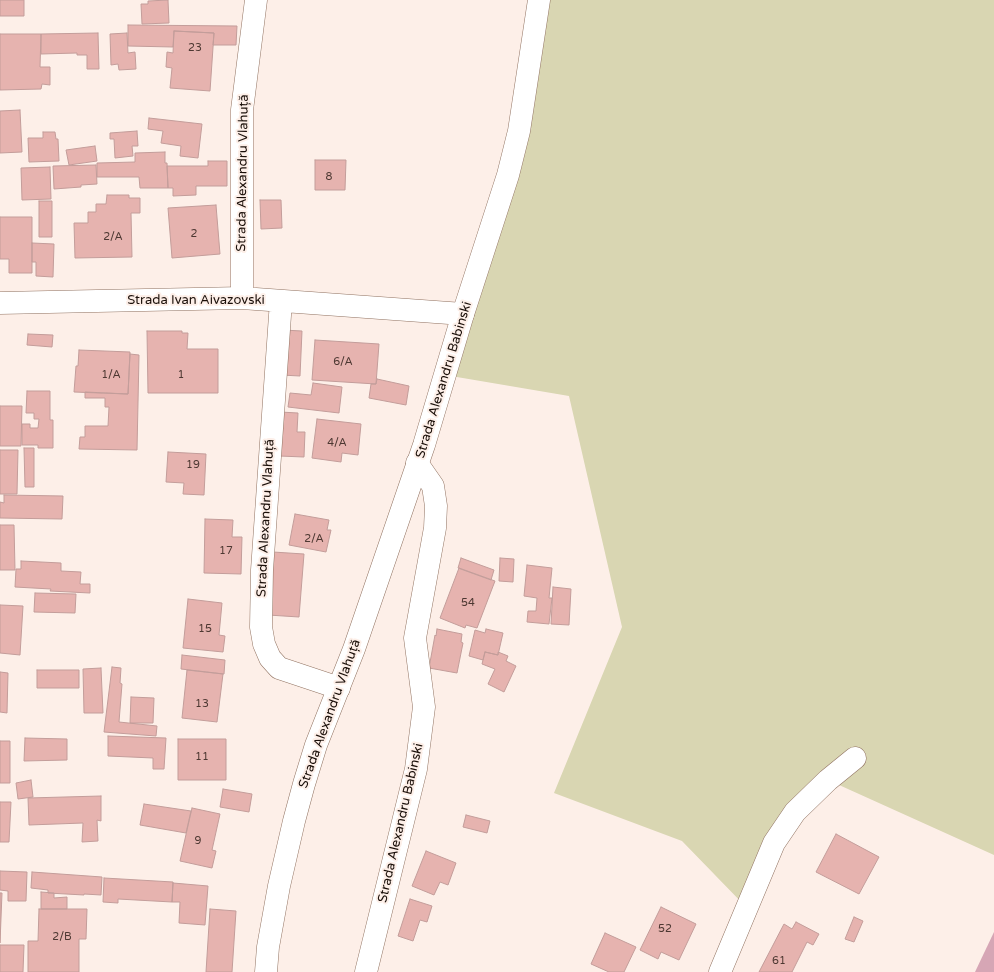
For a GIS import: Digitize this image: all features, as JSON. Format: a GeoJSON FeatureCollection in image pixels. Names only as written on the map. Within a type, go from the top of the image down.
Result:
{"type":"FeatureCollection","features":[{"type":"Feature","properties":{"kind":"street","name":"Strada Аlexandru Vlahuță"},"geometry":{"type":"LineString","coordinates":[[242,298],[242,110],[256,0]]}},
{"type":"Feature","properties":{"kind":"street","name":"Strada Alexandru Babinski"},"geometry":{"type":"LineString","coordinates":[[366,972],[416,769],[424,707],[415,638],[435,528],[436,506],[433,486],[417,463],[508,175],[518,131],[539,0]]}},
{"type":"Feature","properties":{"kind":"street","name":"Strada Ivan Aivazovski"},"geometry":{"type":"LineString","coordinates":[[0,303],[242,298],[463,314]]}},
{"type":"Feature","properties":{"kind":"street","name":"Strada Alexandru Vlahuță"},"geometry":{"type":"LineString","coordinates":[[281,301],[262,570],[261,627],[264,644],[270,658],[280,668],[339,688]]}},
{"type":"Feature","properties":{"kind":"street","name":"Strada Аlexandru Vlahuță"},"geometry":{"type":"LineString","coordinates":[[266,972],[268,947],[279,886],[294,821],[316,745],[354,649],[417,463]]}},
{"type":"Feature","properties":{"kind":"street"},"geometry":{"type":"LineString","coordinates":[[720,972],[774,843],[795,812],[828,780],[854,758]]}},
{"type":"Feature","properties":{"kind":"shaded area"},"geometry":{"type":"Polygon","coordinates":[[[532,0],[994,0],[994,855],[828,780],[774,843],[747,908],[682,841],[554,793],[622,627],[569,396],[445,375],[508,175],[532,0]]]}},
{"type":"Feature","properties":{"kind":"shaded area"},"geometry":{"type":"Polygon","coordinates":[[[994,932],[994,972],[975,972],[994,932]]]}},
{"type":"Feature","properties":{"kind":"building"},"geometry":{"type":"Polygon","coordinates":[[[0,0],[24,0],[24,16],[0,16],[0,0]]]}},
{"type":"Feature","properties":{"kind":"building"},"geometry":{"type":"Polygon","coordinates":[[[168,0],[169,23],[142,24],[141,4],[148,4],[148,1],[168,0]]]}},
{"type":"Feature","properties":{"kind":"building"},"geometry":{"type":"Polygon","coordinates":[[[128,25],[237,26],[236,45],[213,45],[214,33],[174,31],[173,47],[128,46],[128,25]]]}},
{"type":"Feature","properties":{"kind":"building"},"geometry":{"type":"Polygon","coordinates":[[[174,31],[214,33],[210,91],[170,88],[172,68],[166,67],[167,52],[173,53],[174,31]]]}},
{"type":"Feature","properties":{"kind":"building"},"geometry":{"type":"Polygon","coordinates":[[[98,33],[99,69],[87,69],[87,55],[77,55],[77,53],[41,54],[41,34],[98,33]]]}},
{"type":"Feature","properties":{"kind":"building"},"geometry":{"type":"Polygon","coordinates":[[[127,33],[128,53],[135,52],[136,69],[119,70],[118,64],[111,65],[110,34],[127,33]]]}},
{"type":"Feature","properties":{"kind":"building"},"geometry":{"type":"Polygon","coordinates":[[[0,34],[41,34],[40,67],[50,67],[50,85],[42,84],[41,89],[0,90],[0,34]]]}},
{"type":"Feature","properties":{"kind":"building"},"geometry":{"type":"Polygon","coordinates":[[[20,110],[22,152],[0,153],[0,111],[20,110]]]}},
{"type":"Feature","properties":{"kind":"building"},"geometry":{"type":"Polygon","coordinates":[[[149,118],[202,124],[198,158],[180,156],[181,146],[161,143],[163,131],[148,129],[149,118]]]}},
{"type":"Feature","properties":{"kind":"building"},"geometry":{"type":"Polygon","coordinates":[[[137,131],[138,146],[132,146],[133,156],[115,158],[114,139],[110,139],[110,133],[137,131]]]}},
{"type":"Feature","properties":{"kind":"building"},"geometry":{"type":"Polygon","coordinates":[[[43,132],[55,132],[56,139],[58,139],[59,161],[29,162],[28,138],[43,138],[43,132]]]}},
{"type":"Feature","properties":{"kind":"building"},"geometry":{"type":"Polygon","coordinates":[[[95,146],[97,161],[69,165],[66,150],[95,146]]]}},
{"type":"Feature","properties":{"kind":"building"},"geometry":{"type":"Polygon","coordinates":[[[165,152],[168,188],[140,188],[139,177],[97,177],[97,163],[135,162],[135,153],[165,152]]]}},
{"type":"Feature","properties":{"kind":"building"},"geometry":{"type":"Polygon","coordinates":[[[315,160],[346,160],[345,190],[315,190],[315,160]]]}},
{"type":"Feature","properties":{"kind":"building"},"geometry":{"type":"Polygon","coordinates":[[[208,161],[227,161],[227,186],[196,186],[196,195],[173,196],[173,188],[168,188],[167,166],[208,166],[208,161]]]}},
{"type":"Feature","properties":{"kind":"building"},"geometry":{"type":"Polygon","coordinates":[[[96,165],[97,184],[54,189],[53,166],[96,165]]]}},
{"type":"Feature","properties":{"kind":"building"},"geometry":{"type":"Polygon","coordinates":[[[50,167],[51,199],[22,200],[21,168],[50,167]]]}},
{"type":"Feature","properties":{"kind":"building"},"geometry":{"type":"Polygon","coordinates":[[[107,195],[129,195],[129,198],[140,198],[140,213],[131,213],[132,257],[75,258],[74,223],[88,223],[88,212],[96,212],[96,204],[106,204],[107,195]]]}},
{"type":"Feature","properties":{"kind":"building"},"geometry":{"type":"Polygon","coordinates":[[[260,200],[281,200],[282,228],[261,229],[260,200]]]}},
{"type":"Feature","properties":{"kind":"building"},"geometry":{"type":"Polygon","coordinates":[[[39,201],[52,201],[52,237],[39,237],[39,201]]]}},
{"type":"Feature","properties":{"kind":"building"},"geometry":{"type":"Polygon","coordinates":[[[216,205],[220,254],[172,258],[168,208],[216,205]]]}},
{"type":"Feature","properties":{"kind":"building"},"geometry":{"type":"Polygon","coordinates":[[[0,217],[32,217],[32,273],[9,273],[9,259],[0,259],[0,217]]]}},
{"type":"Feature","properties":{"kind":"building"},"geometry":{"type":"Polygon","coordinates":[[[32,243],[54,244],[53,277],[36,276],[36,262],[32,262],[32,243]]]}},
{"type":"Feature","properties":{"kind":"building"},"geometry":{"type":"Polygon","coordinates":[[[283,330],[302,331],[300,376],[281,375],[283,330]]]}},
{"type":"Feature","properties":{"kind":"building"},"geometry":{"type":"Polygon","coordinates":[[[147,331],[182,331],[182,333],[188,333],[187,349],[218,349],[218,393],[148,393],[147,331]]]}},
{"type":"Feature","properties":{"kind":"building"},"geometry":{"type":"Polygon","coordinates":[[[28,334],[53,335],[52,347],[27,345],[28,334]]]}},
{"type":"Feature","properties":{"kind":"building"},"geometry":{"type":"Polygon","coordinates":[[[315,340],[379,344],[376,384],[312,380],[315,340]]]}},
{"type":"Feature","properties":{"kind":"building"},"geometry":{"type":"Polygon","coordinates":[[[79,350],[130,352],[128,394],[74,392],[79,350]]]}},
{"type":"Feature","properties":{"kind":"building"},"geometry":{"type":"Polygon","coordinates":[[[130,354],[139,355],[137,450],[79,449],[80,437],[85,437],[85,426],[108,426],[109,407],[105,407],[105,398],[85,398],[85,392],[128,394],[130,354]]]}},
{"type":"Feature","properties":{"kind":"building"},"geometry":{"type":"Polygon","coordinates":[[[377,379],[409,386],[406,405],[369,398],[371,384],[376,384],[377,379]]]}},
{"type":"Feature","properties":{"kind":"building"},"geometry":{"type":"Polygon","coordinates":[[[313,383],[342,387],[339,413],[288,407],[290,393],[311,395],[313,383]]]}},
{"type":"Feature","properties":{"kind":"building"},"geometry":{"type":"Polygon","coordinates":[[[27,391],[50,391],[50,420],[53,420],[53,448],[38,448],[38,445],[22,445],[22,424],[30,424],[30,428],[38,428],[39,419],[34,419],[34,413],[26,413],[27,391]]]}},
{"type":"Feature","properties":{"kind":"building"},"geometry":{"type":"Polygon","coordinates":[[[0,406],[22,406],[21,446],[0,446],[0,406]]]}},
{"type":"Feature","properties":{"kind":"building"},"geometry":{"type":"Polygon","coordinates":[[[280,412],[298,413],[297,432],[305,432],[304,457],[279,456],[280,412]]]}},
{"type":"Feature","properties":{"kind":"building"},"geometry":{"type":"Polygon","coordinates":[[[317,419],[361,424],[358,455],[342,453],[341,462],[312,458],[317,419]]]}},
{"type":"Feature","properties":{"kind":"building"},"geometry":{"type":"Polygon","coordinates":[[[24,448],[34,448],[34,487],[25,487],[24,448]]]}},
{"type":"Feature","properties":{"kind":"building"},"geometry":{"type":"Polygon","coordinates":[[[0,450],[18,450],[17,494],[0,494],[0,450]]]}},
{"type":"Feature","properties":{"kind":"building"},"geometry":{"type":"Polygon","coordinates":[[[168,452],[206,454],[204,495],[183,494],[184,483],[166,482],[168,452]]]}},
{"type":"Feature","properties":{"kind":"building"},"geometry":{"type":"Polygon","coordinates":[[[4,495],[63,496],[62,519],[0,518],[0,502],[4,503],[4,495]]]}},
{"type":"Feature","properties":{"kind":"building"},"geometry":{"type":"Polygon","coordinates":[[[295,514],[329,520],[327,530],[331,530],[326,552],[289,545],[295,514]]]}},
{"type":"Feature","properties":{"kind":"building"},"geometry":{"type":"Polygon","coordinates":[[[205,519],[233,520],[232,537],[242,537],[241,574],[204,573],[205,519]]]}},
{"type":"Feature","properties":{"kind":"building"},"geometry":{"type":"Polygon","coordinates":[[[0,525],[14,525],[15,570],[0,570],[0,525]]]}},
{"type":"Feature","properties":{"kind":"building"},"geometry":{"type":"Polygon","coordinates":[[[273,552],[304,554],[299,617],[268,615],[273,552]]]}},
{"type":"Feature","properties":{"kind":"building"},"geometry":{"type":"Polygon","coordinates":[[[461,558],[494,570],[491,580],[458,568],[461,558]]]}},
{"type":"Feature","properties":{"kind":"building"},"geometry":{"type":"Polygon","coordinates":[[[500,558],[514,559],[513,582],[499,581],[500,558]]]}},
{"type":"Feature","properties":{"kind":"building"},"geometry":{"type":"Polygon","coordinates":[[[21,561],[61,563],[61,571],[81,572],[80,584],[90,584],[90,593],[15,587],[16,569],[21,569],[21,561]]]}},
{"type":"Feature","properties":{"kind":"building"},"geometry":{"type":"Polygon","coordinates":[[[527,565],[552,568],[549,598],[552,598],[549,624],[527,622],[528,611],[536,611],[537,598],[524,596],[527,565]]]}},
{"type":"Feature","properties":{"kind":"building"},"geometry":{"type":"Polygon","coordinates":[[[459,568],[495,581],[477,628],[466,625],[465,628],[440,618],[459,568]]]}},
{"type":"Feature","properties":{"kind":"building"},"geometry":{"type":"Polygon","coordinates":[[[553,587],[571,589],[569,625],[551,624],[553,587]]]}},
{"type":"Feature","properties":{"kind":"building"},"geometry":{"type":"Polygon","coordinates":[[[35,593],[76,594],[75,613],[34,612],[35,593]]]}},
{"type":"Feature","properties":{"kind":"building"},"geometry":{"type":"Polygon","coordinates":[[[188,599],[222,603],[219,635],[225,636],[223,652],[183,648],[188,599]]]}},
{"type":"Feature","properties":{"kind":"building"},"geometry":{"type":"Polygon","coordinates":[[[0,605],[23,606],[20,655],[0,653],[0,605]]]}},
{"type":"Feature","properties":{"kind":"building"},"geometry":{"type":"Polygon","coordinates":[[[437,629],[462,634],[461,642],[463,643],[457,673],[429,668],[437,629]]]}},
{"type":"Feature","properties":{"kind":"building"},"geometry":{"type":"Polygon","coordinates":[[[486,629],[503,633],[498,655],[485,652],[483,660],[469,656],[475,630],[485,633],[486,629]]]}},
{"type":"Feature","properties":{"kind":"building"},"geometry":{"type":"Polygon","coordinates":[[[485,652],[498,655],[498,652],[508,656],[506,661],[516,666],[504,692],[488,684],[495,669],[482,664],[485,652]]]}},
{"type":"Feature","properties":{"kind":"building"},"geometry":{"type":"Polygon","coordinates":[[[182,655],[225,660],[224,674],[181,669],[182,655]]]}},
{"type":"Feature","properties":{"kind":"building"},"geometry":{"type":"Polygon","coordinates":[[[112,667],[121,668],[120,683],[122,684],[119,722],[157,726],[156,736],[104,732],[112,667]]]}},
{"type":"Feature","properties":{"kind":"building"},"geometry":{"type":"Polygon","coordinates":[[[101,668],[103,713],[84,713],[83,669],[101,668]]]}},
{"type":"Feature","properties":{"kind":"building"},"geometry":{"type":"Polygon","coordinates":[[[37,670],[79,670],[79,688],[37,688],[37,670]]]}},
{"type":"Feature","properties":{"kind":"building"},"geometry":{"type":"Polygon","coordinates":[[[187,670],[223,674],[217,722],[182,718],[187,670]]]}},
{"type":"Feature","properties":{"kind":"building"},"geometry":{"type":"Polygon","coordinates":[[[0,672],[8,673],[7,713],[0,712],[0,672]]]}},
{"type":"Feature","properties":{"kind":"building"},"geometry":{"type":"Polygon","coordinates":[[[131,697],[154,698],[153,723],[130,723],[131,697]]]}},
{"type":"Feature","properties":{"kind":"building"},"geometry":{"type":"Polygon","coordinates":[[[108,736],[166,738],[164,769],[153,769],[153,758],[108,756],[108,736]]]}},
{"type":"Feature","properties":{"kind":"building"},"geometry":{"type":"Polygon","coordinates":[[[25,738],[67,739],[67,760],[24,761],[25,738]]]}},
{"type":"Feature","properties":{"kind":"building"},"geometry":{"type":"Polygon","coordinates":[[[178,739],[226,739],[226,780],[178,780],[178,739]]]}},
{"type":"Feature","properties":{"kind":"building"},"geometry":{"type":"Polygon","coordinates":[[[0,741],[10,741],[10,783],[0,783],[0,741]]]}},
{"type":"Feature","properties":{"kind":"building"},"geometry":{"type":"Polygon","coordinates":[[[31,780],[33,797],[18,799],[16,783],[31,780]]]}},
{"type":"Feature","properties":{"kind":"building"},"geometry":{"type":"Polygon","coordinates":[[[223,789],[252,794],[249,812],[220,807],[223,789]]]}},
{"type":"Feature","properties":{"kind":"building"},"geometry":{"type":"Polygon","coordinates":[[[101,796],[101,821],[97,820],[98,841],[82,842],[83,823],[29,825],[28,798],[101,796]]]}},
{"type":"Feature","properties":{"kind":"building"},"geometry":{"type":"Polygon","coordinates":[[[0,802],[11,802],[9,842],[0,842],[0,802]]]}},
{"type":"Feature","properties":{"kind":"building"},"geometry":{"type":"Polygon","coordinates":[[[144,804],[191,811],[186,833],[140,825],[144,804]]]}},
{"type":"Feature","properties":{"kind":"building"},"geometry":{"type":"Polygon","coordinates":[[[192,808],[220,814],[212,850],[216,851],[212,868],[180,861],[192,808]]]}},
{"type":"Feature","properties":{"kind":"building"},"geometry":{"type":"Polygon","coordinates":[[[466,815],[490,821],[487,833],[463,827],[466,815]]]}},
{"type":"Feature","properties":{"kind":"building"},"geometry":{"type":"Polygon","coordinates":[[[836,834],[879,857],[859,894],[816,872],[836,834]]]}},
{"type":"Feature","properties":{"kind":"building"},"geometry":{"type":"Polygon","coordinates":[[[426,851],[456,863],[448,885],[440,882],[434,895],[412,886],[426,851]]]}},
{"type":"Feature","properties":{"kind":"building"},"geometry":{"type":"Polygon","coordinates":[[[0,871],[27,872],[26,901],[8,901],[8,891],[0,890],[0,871]]]}},
{"type":"Feature","properties":{"kind":"building"},"geometry":{"type":"Polygon","coordinates":[[[32,872],[102,877],[101,895],[48,893],[48,890],[31,888],[32,872]]]}},
{"type":"Feature","properties":{"kind":"building"},"geometry":{"type":"Polygon","coordinates":[[[104,878],[173,882],[172,902],[118,899],[118,903],[103,902],[104,878]]]}},
{"type":"Feature","properties":{"kind":"building"},"geometry":{"type":"Polygon","coordinates":[[[173,883],[208,886],[205,925],[179,923],[180,902],[172,902],[173,883]]]}},
{"type":"Feature","properties":{"kind":"building"},"geometry":{"type":"Polygon","coordinates":[[[41,892],[54,893],[54,898],[67,897],[67,909],[41,909],[41,892]]]}},
{"type":"Feature","properties":{"kind":"building"},"geometry":{"type":"Polygon","coordinates":[[[0,893],[2,893],[0,943],[0,893]]]}},
{"type":"Feature","properties":{"kind":"building"},"geometry":{"type":"Polygon","coordinates":[[[410,899],[432,906],[427,922],[420,920],[413,941],[398,936],[410,899]]]}},
{"type":"Feature","properties":{"kind":"building"},"geometry":{"type":"Polygon","coordinates":[[[661,907],[696,924],[679,960],[661,952],[658,959],[640,950],[661,907]]]}},
{"type":"Feature","properties":{"kind":"building"},"geometry":{"type":"Polygon","coordinates":[[[39,909],[87,909],[86,939],[79,939],[79,972],[28,972],[28,941],[38,941],[39,909]]]}},
{"type":"Feature","properties":{"kind":"building"},"geometry":{"type":"Polygon","coordinates":[[[210,909],[236,911],[232,972],[206,972],[210,909]]]}},
{"type":"Feature","properties":{"kind":"building"},"geometry":{"type":"Polygon","coordinates":[[[854,917],[863,921],[854,942],[845,939],[854,917]]]}},
{"type":"Feature","properties":{"kind":"building"},"geometry":{"type":"Polygon","coordinates":[[[796,922],[819,934],[813,945],[807,942],[792,972],[759,972],[784,924],[792,929],[796,922]]]}},
{"type":"Feature","properties":{"kind":"building"},"geometry":{"type":"Polygon","coordinates":[[[605,933],[636,947],[624,972],[609,972],[591,964],[605,933]]]}},
{"type":"Feature","properties":{"kind":"building"},"geometry":{"type":"Polygon","coordinates":[[[0,945],[24,945],[23,972],[0,972],[0,945]]]}}]}
